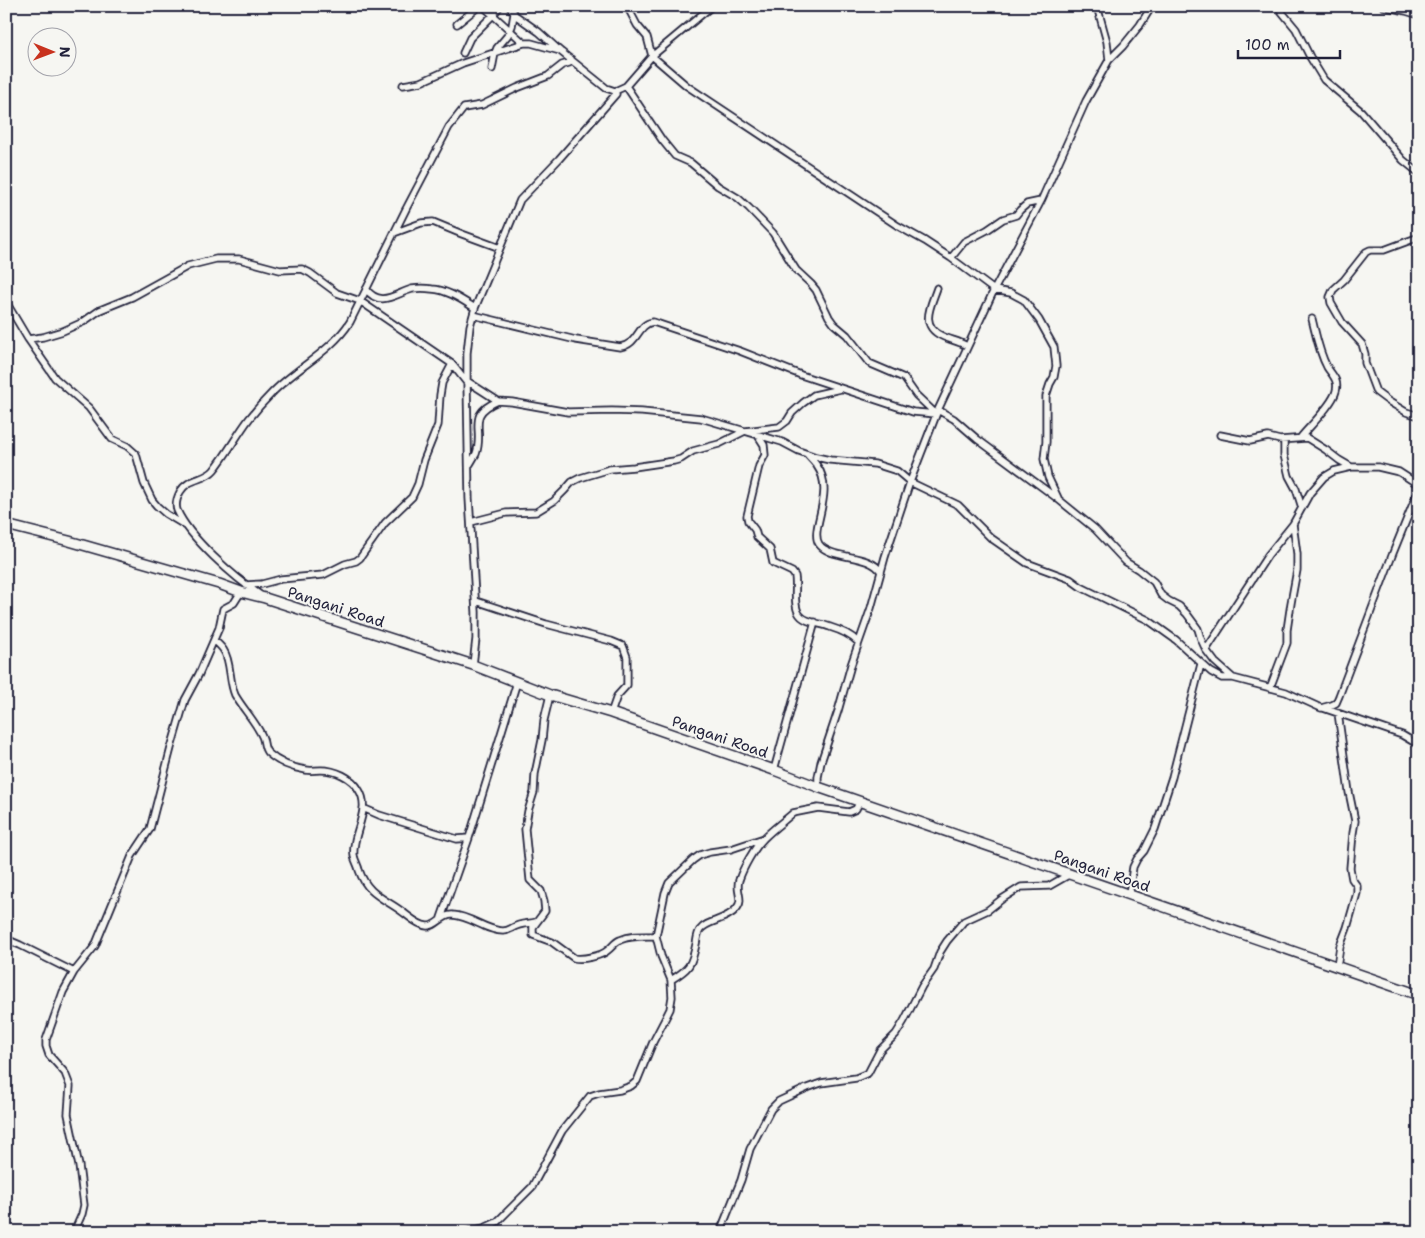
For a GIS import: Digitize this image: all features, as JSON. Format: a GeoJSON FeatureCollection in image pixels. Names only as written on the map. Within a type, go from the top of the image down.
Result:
{"type":"FeatureCollection","features":[{"type":"Feature","properties":{"kind":"main road","name":"Pangani Road"},"geometry":{"type":"LineString","coordinates":[[6,524],[219,584],[243,588],[265,598],[473,666],[550,695],[612,714],[1419,994]]}},
{"type":"Feature","properties":{"kind":"street"},"geometry":{"type":"LineString","coordinates":[[457,24],[479,6]]}},
{"type":"Feature","properties":{"kind":"street"},"geometry":{"type":"LineString","coordinates":[[483,6],[524,43]]}},
{"type":"Feature","properties":{"kind":"street"},"geometry":{"type":"LineString","coordinates":[[462,53],[470,38],[500,6]]}},
{"type":"Feature","properties":{"kind":"street"},"geometry":{"type":"LineString","coordinates":[[510,6],[514,14],[539,32],[606,88],[615,91],[626,86],[652,56],[712,6]]}},
{"type":"Feature","properties":{"kind":"street"},"geometry":{"type":"LineString","coordinates":[[627,6],[637,26],[647,37],[652,56],[688,86],[898,226],[951,258],[994,290],[1011,293],[1024,300],[1039,320],[1054,347],[1056,366],[1054,377],[1046,396],[1044,459],[1048,477],[1058,499]]}},
{"type":"Feature","properties":{"kind":"street"},"geometry":{"type":"LineString","coordinates":[[1097,6],[1107,42],[1109,60]]}},
{"type":"Feature","properties":{"kind":"street"},"geometry":{"type":"LineString","coordinates":[[818,787],[821,762],[881,572],[910,482],[937,413],[994,290],[1041,201],[1086,101],[1109,60],[1140,25],[1152,6]]}},
{"type":"Feature","properties":{"kind":"street"},"geometry":{"type":"LineString","coordinates":[[1277,6],[1296,29],[1324,80],[1361,111],[1402,160],[1419,173]]}},
{"type":"Feature","properties":{"kind":"street"},"geometry":{"type":"LineString","coordinates":[[1383,6],[1419,15]]}},
{"type":"Feature","properties":{"kind":"street"},"geometry":{"type":"LineString","coordinates":[[492,69],[495,53],[508,36],[514,14]]}},
{"type":"Feature","properties":{"kind":"street"},"geometry":{"type":"LineString","coordinates":[[403,85],[421,82],[463,63],[524,43],[531,43],[560,51]]}},
{"type":"Feature","properties":{"kind":"street"},"geometry":{"type":"LineString","coordinates":[[243,588],[205,548],[177,510],[177,500],[184,487],[212,473],[250,418],[272,394],[334,342],[344,331],[450,127],[464,108],[482,105],[548,76],[571,60]]}},
{"type":"Feature","properties":{"kind":"street"},"geometry":{"type":"LineString","coordinates":[[626,86],[662,140],[676,156],[692,163],[718,186],[738,198],[773,233],[796,270],[812,284],[834,324],[847,335],[869,363],[904,378],[916,395],[937,413],[954,420],[1058,499],[1094,529],[1126,562],[1154,582],[1161,595],[1179,606],[1187,614],[1198,629],[1206,650],[1215,662],[1233,678]]}},
{"type":"Feature","properties":{"kind":"street"},"geometry":{"type":"LineString","coordinates":[[473,666],[476,639],[476,601],[469,498],[468,335],[475,308],[520,200],[616,94],[615,91]]}},
{"type":"Feature","properties":{"kind":"street"},"geometry":{"type":"LineString","coordinates":[[951,258],[964,242],[1004,219],[1016,215],[1027,204],[1041,201]]}},
{"type":"Feature","properties":{"kind":"street"},"geometry":{"type":"LineString","coordinates":[[394,233],[421,223],[433,222],[500,248]]}},
{"type":"Feature","properties":{"kind":"street"},"geometry":{"type":"LineString","coordinates":[[1419,237],[1384,250],[1370,250],[1366,252],[1333,290],[1330,297],[1331,303],[1342,322],[1362,344],[1365,363],[1376,392],[1406,412],[1419,416]]}},
{"type":"Feature","properties":{"kind":"street"},"geometry":{"type":"LineString","coordinates":[[28,339],[63,331],[83,322],[100,310],[132,297],[180,270],[197,263],[216,259],[239,259],[280,270],[302,269],[337,293],[354,297],[360,301],[452,364],[467,382],[498,401],[568,412],[635,412],[701,418],[782,442],[807,454],[830,460],[875,464],[897,471],[910,482],[958,505],[991,538],[1027,563],[1070,579],[1081,587],[1148,620],[1176,640],[1211,672],[1222,678],[1233,678],[1286,692],[1321,708],[1402,735],[1419,745]]}},
{"type":"Feature","properties":{"kind":"street"},"geometry":{"type":"LineString","coordinates":[[937,288],[928,320],[930,327],[941,336],[968,346]]}},
{"type":"Feature","properties":{"kind":"street"},"geometry":{"type":"LineString","coordinates":[[366,289],[372,297],[377,298],[396,296],[414,289],[440,290],[475,308]]}},
{"type":"Feature","properties":{"kind":"street"},"geometry":{"type":"LineString","coordinates":[[6,302],[14,318],[56,378],[89,408],[112,439],[127,446],[136,454],[144,483],[152,500],[166,514],[189,528]]}},
{"type":"Feature","properties":{"kind":"street"},"geometry":{"type":"LineString","coordinates":[[473,315],[576,340],[620,347],[631,344],[643,327],[652,322],[740,351],[801,375],[913,412],[937,413]]}},
{"type":"Feature","properties":{"kind":"street"},"geometry":{"type":"LineString","coordinates":[[1301,437],[1325,409],[1336,391],[1337,380],[1328,368],[1319,349],[1312,319]]}},
{"type":"Feature","properties":{"kind":"street"},"geometry":{"type":"LineString","coordinates":[[74,1232],[84,1209],[79,1166],[68,1114],[70,1086],[65,1074],[47,1051],[46,1040],[63,992],[74,972],[95,946],[132,858],[150,829],[185,700],[200,674],[219,628],[223,609],[236,601],[243,588],[281,579],[323,575],[360,558],[386,523],[412,497],[438,425],[442,383],[452,364]]}},
{"type":"Feature","properties":{"kind":"street"},"geometry":{"type":"LineString","coordinates":[[471,522],[506,513],[536,512],[554,501],[572,482],[580,478],[610,469],[674,461],[693,451],[719,444],[745,431],[779,427],[784,425],[803,402],[814,395],[843,389]]}},
{"type":"Feature","properties":{"kind":"street"},"geometry":{"type":"LineString","coordinates":[[469,466],[476,454],[479,416],[484,409],[498,401]]}},
{"type":"Feature","properties":{"kind":"street"},"geometry":{"type":"LineString","coordinates":[[757,434],[764,445],[765,455],[759,466],[748,512],[748,521],[755,530],[757,537],[770,549],[773,563],[792,572],[795,576],[798,612],[804,619],[831,627],[854,638],[858,642],[858,647]]}},
{"type":"Feature","properties":{"kind":"street"},"geometry":{"type":"LineString","coordinates":[[1220,435],[1250,441],[1268,437],[1280,440],[1307,438],[1351,467]]}},
{"type":"Feature","properties":{"kind":"street"},"geometry":{"type":"LineString","coordinates":[[1284,440],[1284,455],[1289,476],[1296,489],[1302,508]]}},
{"type":"Feature","properties":{"kind":"street"},"geometry":{"type":"LineString","coordinates":[[807,454],[818,466],[824,487],[824,501],[816,532],[820,546],[826,550],[859,559],[878,568],[881,572]]}},
{"type":"Feature","properties":{"kind":"street"},"geometry":{"type":"LineString","coordinates":[[1206,650],[1268,555],[1293,524],[1310,493],[1324,477],[1334,471],[1351,467],[1378,467],[1399,472],[1419,487],[1336,703],[1332,706],[1321,708]]}},
{"type":"Feature","properties":{"kind":"street"},"geometry":{"type":"LineString","coordinates":[[1270,688],[1287,643],[1287,630],[1297,570],[1293,524]]}},
{"type":"Feature","properties":{"kind":"street"},"geometry":{"type":"LineString","coordinates":[[476,601],[546,624],[611,641],[623,646],[627,658],[627,684],[617,696],[612,714]]}},
{"type":"Feature","properties":{"kind":"street"},"geometry":{"type":"LineString","coordinates":[[774,770],[815,622]]}},
{"type":"Feature","properties":{"kind":"street"},"geometry":{"type":"LineString","coordinates":[[214,640],[225,652],[234,692],[263,737],[267,752],[279,761],[303,770],[324,770],[345,776],[357,786],[364,802],[355,840],[354,856],[361,878],[368,886],[389,904],[422,925],[432,926],[446,915],[464,917],[502,931],[509,930],[515,926],[536,922]]}},
{"type":"Feature","properties":{"kind":"street"},"geometry":{"type":"LineString","coordinates":[[1129,894],[1133,867],[1155,830],[1172,777],[1201,664]]}},
{"type":"Feature","properties":{"kind":"street"},"geometry":{"type":"LineString","coordinates":[[441,919],[469,838],[517,682]]}},
{"type":"Feature","properties":{"kind":"street"},"geometry":{"type":"LineString","coordinates":[[550,695],[535,774],[534,792],[525,829],[530,880],[541,891],[544,901],[543,914],[532,930],[534,935],[552,942],[578,959],[606,952],[619,940],[656,936]]}},
{"type":"Feature","properties":{"kind":"street"},"geometry":{"type":"LineString","coordinates":[[1337,967],[1340,946],[1357,893],[1357,886],[1352,879],[1350,868],[1355,821],[1338,713]]}},
{"type":"Feature","properties":{"kind":"street"},"geometry":{"type":"LineString","coordinates":[[671,980],[686,971],[691,964],[698,932],[707,924],[725,918],[736,910],[740,898],[738,882],[756,848],[764,838],[793,813],[798,811],[824,808],[849,812],[856,809],[860,801]]}},
{"type":"Feature","properties":{"kind":"street"},"geometry":{"type":"LineString","coordinates":[[363,808],[379,815],[457,839],[469,838]]}},
{"type":"Feature","properties":{"kind":"street"},"geometry":{"type":"LineString","coordinates":[[467,1232],[484,1228],[497,1222],[532,1187],[562,1132],[590,1096],[599,1092],[620,1090],[631,1086],[637,1081],[670,1008],[671,980],[661,956],[656,936],[665,893],[669,883],[700,855],[731,849],[764,838]]}},
{"type":"Feature","properties":{"kind":"street"},"geometry":{"type":"LineString","coordinates":[[720,1232],[741,1180],[746,1158],[771,1108],[780,1101],[807,1088],[856,1078],[868,1073],[880,1050],[896,1034],[904,1021],[922,986],[934,969],[940,952],[964,921],[988,910],[1021,887],[1048,886],[1070,874]]}},
{"type":"Feature","properties":{"kind":"street"},"geometry":{"type":"LineString","coordinates":[[6,939],[74,972]]}}]}
